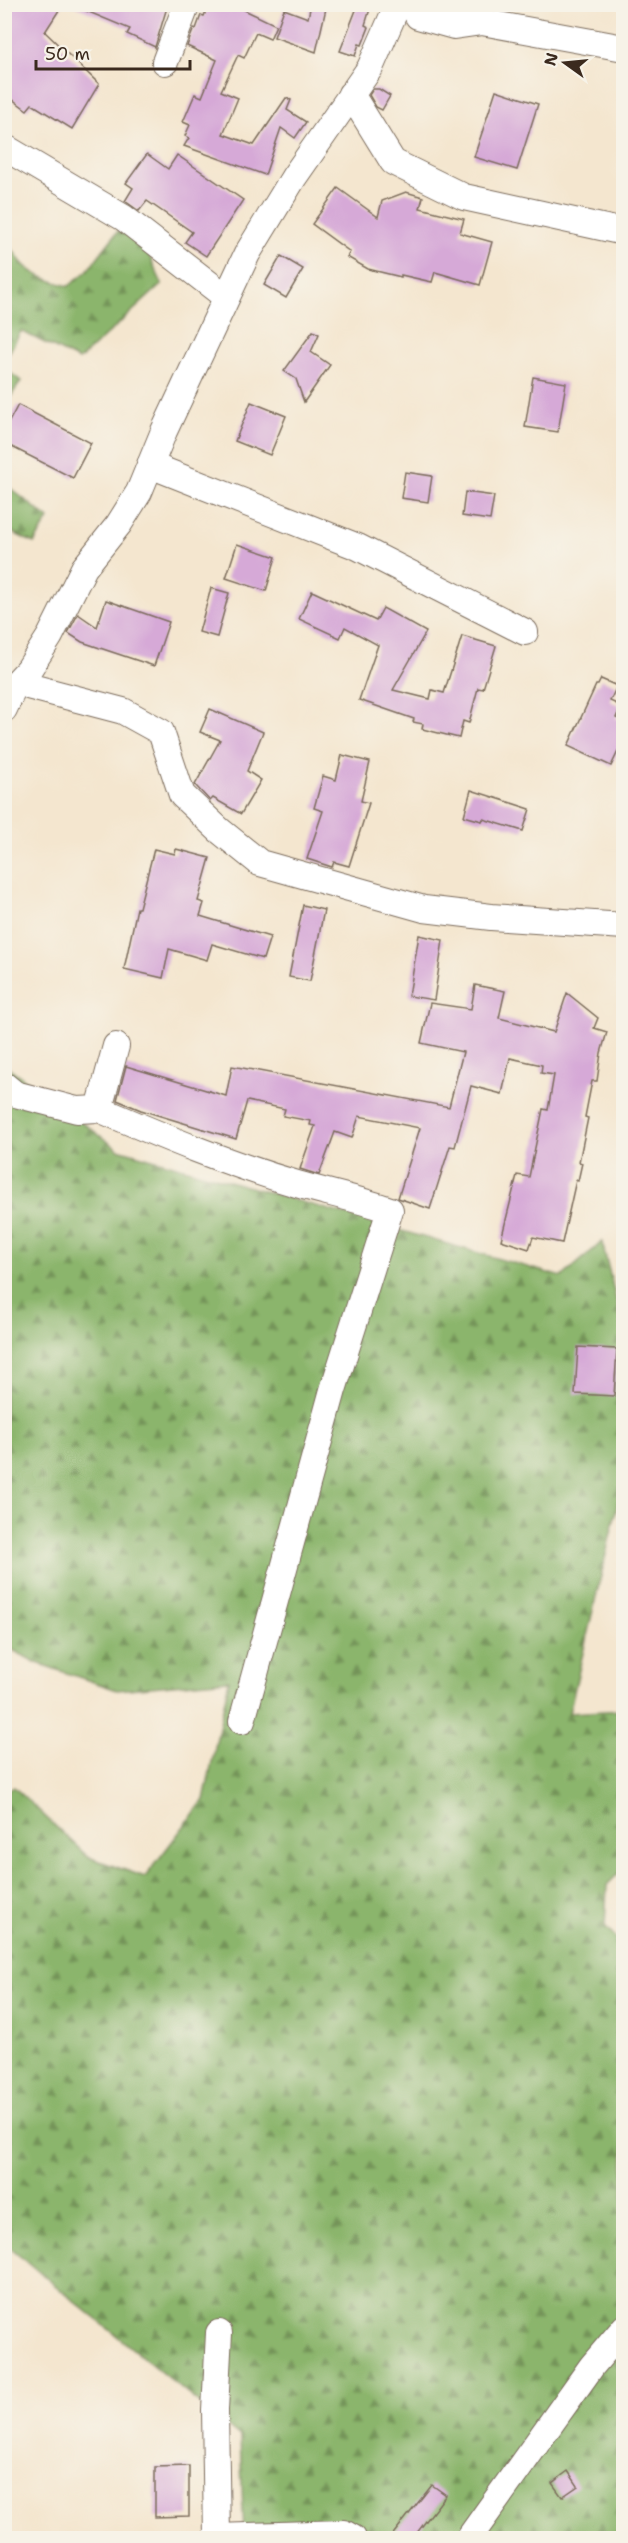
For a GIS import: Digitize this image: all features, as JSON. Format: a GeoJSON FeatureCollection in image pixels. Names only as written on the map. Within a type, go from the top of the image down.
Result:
{"type":"FeatureCollection","features":[{"type":"Feature","properties":{"kind":"street"},"geometry":{"type":"LineString","coordinates":[[165,62],[187,4]]}},
{"type":"Feature","properties":{"kind":"street"},"geometry":{"type":"LineString","coordinates":[[4,709],[15,683],[29,669],[50,636],[84,568],[119,524],[139,492],[246,254],[294,177],[370,68],[398,4]]}},
{"type":"Feature","properties":{"kind":"street"},"geometry":{"type":"LineString","coordinates":[[412,4],[418,16],[454,26],[482,22],[624,48]]}},
{"type":"Feature","properties":{"kind":"street"},"geometry":{"type":"LineString","coordinates":[[351,94],[393,162],[465,197],[624,232]]}},
{"type":"Feature","properties":{"kind":"street"},"geometry":{"type":"LineString","coordinates":[[4,147],[124,218],[226,297]]}},
{"type":"Feature","properties":{"kind":"street"},"geometry":{"type":"LineString","coordinates":[[150,465],[358,547],[525,632]]}},
{"type":"Feature","properties":{"kind":"street"},"geometry":{"type":"LineString","coordinates":[[15,683],[123,711],[161,732],[182,795],[219,830],[260,863],[424,909],[491,917],[624,926]]}},
{"type":"Feature","properties":{"kind":"street"},"geometry":{"type":"LineString","coordinates":[[99,1109],[116,1046]]}},
{"type":"Feature","properties":{"kind":"street"},"geometry":{"type":"LineString","coordinates":[[4,1085],[15,1094],[77,1110],[99,1109],[175,1142],[268,1174],[390,1210],[333,1390],[242,1721]]}},
{"type":"Feature","properties":{"kind":"street"},"geometry":{"type":"LineString","coordinates":[[469,2538],[592,2366],[624,2328]]}},
{"type":"Feature","properties":{"kind":"street"},"geometry":{"type":"LineString","coordinates":[[219,2333],[215,2410],[217,2538],[344,2533],[353,2538]]}},
{"type":"Feature","properties":{"kind":"green space"},"geometry":{"type":"Polygon","coordinates":[[[118,231],[142,239],[162,284],[79,360],[21,331],[5,360],[5,246],[11,249],[30,270],[52,281],[69,286],[87,271],[118,231]]]}},
{"type":"Feature","properties":{"kind":"green space"},"geometry":{"type":"Polygon","coordinates":[[[5,369],[21,381],[5,405],[5,369]]]}},
{"type":"Feature","properties":{"kind":"green space"},"geometry":{"type":"Polygon","coordinates":[[[5,484],[49,519],[34,543],[5,529],[5,484]]]}},
{"type":"Feature","properties":{"kind":"green space"},"geometry":{"type":"Polygon","coordinates":[[[4,1064],[118,1149],[562,1277],[602,1242],[623,1328],[623,1481],[569,1713],[623,1710],[623,1869],[607,1885],[605,1927],[624,1947],[623,2538],[244,2538],[240,2437],[5,2244],[5,1790],[14,1787],[88,1857],[145,1877],[204,1800],[229,1680],[117,1690],[37,1663],[5,1646],[4,1064]]]}},
{"type":"Feature","properties":{"kind":"building"},"geometry":{"type":"Polygon","coordinates":[[[4,4],[63,4],[45,32],[99,84],[72,129],[32,104],[27,110],[4,93],[4,4]]]}},
{"type":"Feature","properties":{"kind":"building"},"geometry":{"type":"Polygon","coordinates":[[[168,4],[155,47],[127,34],[130,29],[72,5],[168,4]]]}},
{"type":"Feature","properties":{"kind":"building"},"geometry":{"type":"Polygon","coordinates":[[[209,4],[232,4],[276,25],[270,39],[256,33],[244,58],[238,55],[221,91],[238,98],[223,134],[254,145],[286,98],[291,100],[287,110],[306,122],[295,138],[281,128],[265,175],[184,146],[189,138],[185,136],[190,125],[183,122],[195,94],[202,97],[217,60],[187,46],[194,28],[196,29],[201,15],[204,16],[209,4]]]}},
{"type":"Feature","properties":{"kind":"building"},"geometry":{"type":"Polygon","coordinates":[[[311,4],[327,4],[316,52],[274,37],[284,9],[308,18],[311,4]]]}},
{"type":"Feature","properties":{"kind":"building"},"geometry":{"type":"Polygon","coordinates":[[[358,5],[370,9],[365,25],[369,27],[355,56],[340,51],[358,5]]]}},
{"type":"Feature","properties":{"kind":"building"},"geometry":{"type":"Polygon","coordinates":[[[373,89],[379,89],[390,96],[382,110],[376,107],[369,95],[373,89]]]}},
{"type":"Feature","properties":{"kind":"building"},"geometry":{"type":"Polygon","coordinates":[[[496,90],[538,104],[517,170],[474,157],[496,90]]]}},
{"type":"Feature","properties":{"kind":"building"},"geometry":{"type":"Polygon","coordinates":[[[147,154],[168,169],[177,155],[243,200],[206,256],[185,242],[192,232],[147,201],[139,211],[125,201],[133,188],[126,183],[147,154]]]}},
{"type":"Feature","properties":{"kind":"building"},"geometry":{"type":"Polygon","coordinates":[[[338,188],[378,217],[382,201],[406,192],[423,197],[420,208],[464,219],[460,233],[492,242],[480,285],[435,272],[432,282],[401,275],[401,277],[368,269],[347,257],[350,252],[312,224],[338,188]]]}},
{"type":"Feature","properties":{"kind":"building"},"geometry":{"type":"Polygon","coordinates":[[[281,256],[303,269],[286,298],[264,285],[281,256]]]}},
{"type":"Feature","properties":{"kind":"building"},"geometry":{"type":"Polygon","coordinates":[[[313,331],[319,334],[311,352],[330,365],[304,402],[296,379],[284,371],[313,331]]]}},
{"type":"Feature","properties":{"kind":"building"},"geometry":{"type":"Polygon","coordinates":[[[533,377],[566,383],[558,432],[525,427],[533,377]]]}},
{"type":"Feature","properties":{"kind":"building"},"geometry":{"type":"Polygon","coordinates":[[[251,402],[286,416],[270,455],[235,441],[251,402]]]}},
{"type":"Feature","properties":{"kind":"building"},"geometry":{"type":"Polygon","coordinates":[[[18,405],[91,443],[73,478],[4,443],[4,431],[18,405]]]}},
{"type":"Feature","properties":{"kind":"building"},"geometry":{"type":"Polygon","coordinates":[[[405,472],[432,476],[428,502],[401,498],[405,472]]]}},
{"type":"Feature","properties":{"kind":"building"},"geometry":{"type":"Polygon","coordinates":[[[465,492],[494,496],[490,520],[462,516],[465,492]]]}},
{"type":"Feature","properties":{"kind":"building"},"geometry":{"type":"Polygon","coordinates":[[[237,544],[276,557],[266,591],[226,578],[237,544]]]}},
{"type":"Feature","properties":{"kind":"building"},"geometry":{"type":"Polygon","coordinates":[[[211,588],[229,593],[217,637],[199,632],[211,588]]]}},
{"type":"Feature","properties":{"kind":"building"},"geometry":{"type":"Polygon","coordinates":[[[312,591],[376,621],[383,608],[426,632],[393,690],[430,699],[432,690],[444,693],[462,636],[496,646],[483,689],[478,688],[469,723],[463,721],[459,738],[422,729],[423,724],[413,722],[414,719],[359,700],[378,645],[345,627],[340,638],[299,619],[312,591]]]}},
{"type":"Feature","properties":{"kind":"building"},"geometry":{"type":"Polygon","coordinates":[[[106,600],[169,622],[154,666],[82,642],[68,633],[78,614],[97,627],[106,600]]]}},
{"type":"Feature","properties":{"kind":"building"},"geometry":{"type":"Polygon","coordinates":[[[601,679],[617,686],[610,701],[621,706],[616,718],[624,722],[624,739],[611,766],[568,746],[596,685],[601,679]]]}},
{"type":"Feature","properties":{"kind":"building"},"geometry":{"type":"Polygon","coordinates":[[[210,709],[263,732],[247,771],[261,780],[241,814],[213,798],[210,801],[195,785],[220,740],[200,732],[210,709]]]}},
{"type":"Feature","properties":{"kind":"building"},"geometry":{"type":"Polygon","coordinates":[[[342,755],[370,762],[361,801],[369,803],[349,866],[334,862],[332,867],[307,859],[323,811],[314,808],[323,776],[336,780],[342,755]]]}},
{"type":"Feature","properties":{"kind":"building"},"geometry":{"type":"Polygon","coordinates":[[[471,790],[530,809],[523,831],[464,816],[471,790]]]}},
{"type":"Feature","properties":{"kind":"building"},"geometry":{"type":"Polygon","coordinates":[[[154,849],[175,854],[176,849],[210,858],[198,901],[204,903],[200,916],[270,937],[263,959],[212,944],[207,960],[169,949],[163,978],[124,969],[137,908],[139,908],[154,849]]]}},
{"type":"Feature","properties":{"kind":"building"},"geometry":{"type":"Polygon","coordinates":[[[303,905],[324,910],[310,981],[289,977],[303,905]]]}},
{"type":"Feature","properties":{"kind":"building"},"geometry":{"type":"Polygon","coordinates":[[[419,935],[443,940],[434,1000],[409,996],[419,935]]]}},
{"type":"Feature","properties":{"kind":"building"},"geometry":{"type":"Polygon","coordinates":[[[475,985],[505,991],[499,1018],[554,1032],[567,993],[598,1018],[594,1028],[607,1032],[597,1081],[592,1081],[585,1117],[588,1118],[579,1162],[582,1163],[562,1243],[533,1237],[529,1249],[501,1240],[517,1175],[529,1177],[543,1109],[548,1110],[554,1075],[541,1073],[542,1065],[510,1058],[502,1094],[471,1086],[455,1147],[450,1146],[430,1209],[398,1198],[420,1128],[359,1116],[352,1138],[335,1132],[319,1175],[300,1169],[315,1126],[310,1125],[311,1121],[283,1116],[285,1109],[247,1101],[236,1139],[141,1110],[117,1100],[126,1066],[226,1096],[232,1066],[449,1107],[463,1052],[421,1043],[430,1003],[471,1009],[475,985]]]}},
{"type":"Feature","properties":{"kind":"building"},"geometry":{"type":"Polygon","coordinates":[[[578,1347],[617,1349],[614,1396],[575,1394],[578,1347]]]}},
{"type":"Feature","properties":{"kind":"building"},"geometry":{"type":"Polygon","coordinates":[[[189,2466],[189,2516],[155,2517],[155,2467],[189,2466]]]}},
{"type":"Feature","properties":{"kind":"building"},"geometry":{"type":"Polygon","coordinates":[[[568,2471],[578,2486],[562,2497],[552,2483],[568,2471]]]}},
{"type":"Feature","properties":{"kind":"building"},"geometry":{"type":"Polygon","coordinates":[[[432,2485],[446,2495],[413,2538],[390,2538],[432,2485]]]}}]}
